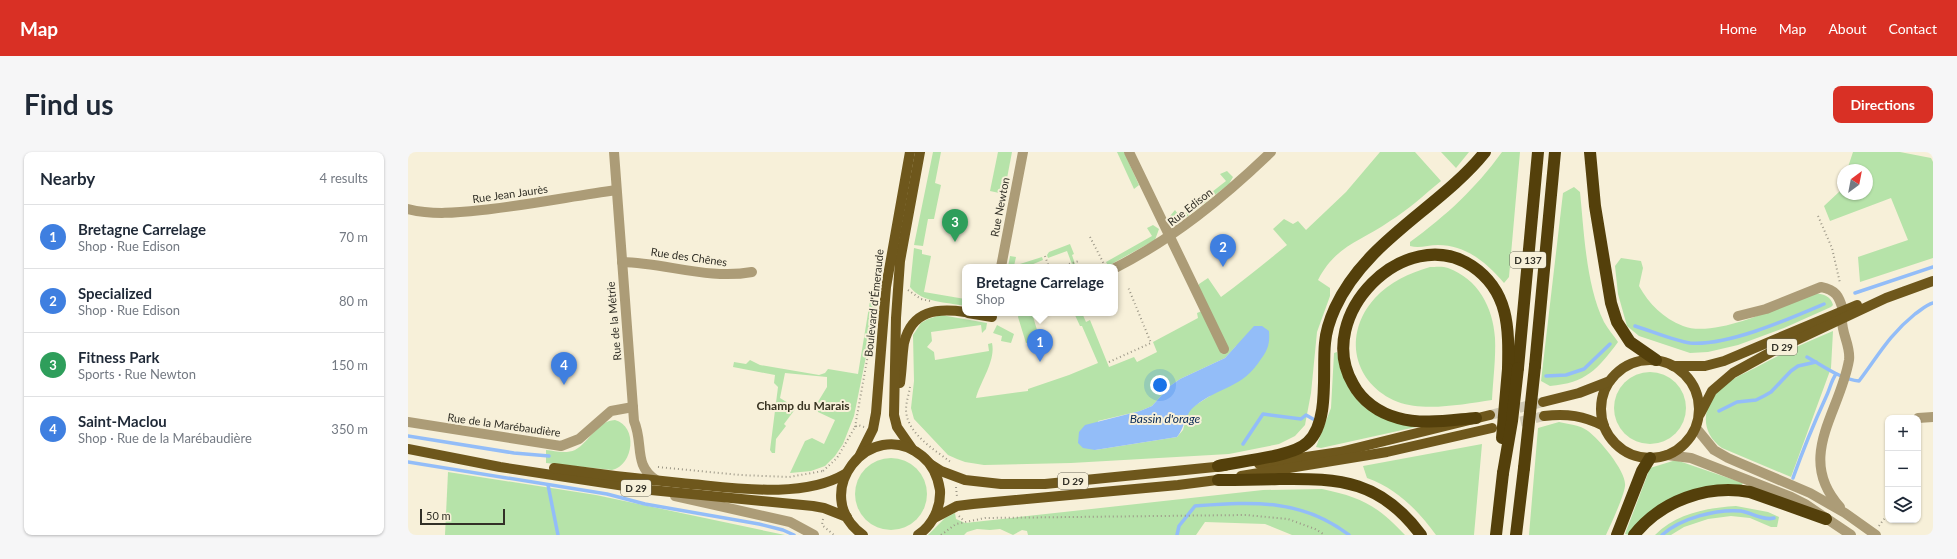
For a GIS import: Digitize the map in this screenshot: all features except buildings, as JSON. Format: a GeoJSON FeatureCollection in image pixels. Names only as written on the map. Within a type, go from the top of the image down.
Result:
{"type":"FeatureCollection","features":[{"type":"Feature","properties":{"kind":"highway"},"geometry":{"type":"LineString","coordinates":[[1218,466],[1294,451],[1309,442],[1318,428],[1322,410],[1325,342],[1329,324],[1344,290],[1364,263],[1380,247],[1460,180],[1485,152]]}},
{"type":"Feature","properties":{"kind":"highway","name":"D 137"},"geometry":{"type":"LineString","coordinates":[[1496,535],[1503,473],[1512,421],[1513,368],[1538,152]]}},
{"type":"Feature","properties":{"kind":"highway","name":"D 137"},"geometry":{"type":"LineString","coordinates":[[1516,535],[1535,366],[1555,152]]}},
{"type":"Feature","properties":{"kind":"highway"},"geometry":{"type":"LineString","coordinates":[[1590,152],[1595,206],[1611,303],[1617,322],[1630,342],[1656,360]]}},
{"type":"Feature","properties":{"kind":"highway"},"geometry":{"type":"LineString","coordinates":[[1476,418],[1439,421],[1409,420],[1388,415],[1367,402],[1350,380],[1343,357],[1343,335],[1353,307],[1372,283],[1394,266],[1415,258],[1429,256],[1456,258],[1481,272],[1492,283],[1498,293],[1503,304],[1513,368]]}},
{"type":"Feature","properties":{"kind":"highway"},"geometry":{"type":"LineString","coordinates":[[1617,535],[1642,471],[1650,458]]}},
{"type":"Feature","properties":{"kind":"highway"},"geometry":{"type":"LineString","coordinates":[[1218,480],[1303,479],[1342,481],[1364,488],[1383,498],[1404,515],[1421,535]]}},
{"type":"Feature","properties":{"kind":"highway"},"geometry":{"type":"LineString","coordinates":[[1634,535],[1649,519],[1668,506],[1690,496],[1719,490],[1738,489],[1750,492],[1826,519]]}},
{"type":"Feature","properties":{"kind":"main road","name":"Boulevard d'Émeraude"},"geometry":{"type":"LineString","coordinates":[[845,474],[860,455],[873,429],[876,413],[886,287],[910,152]]}},
{"type":"Feature","properties":{"kind":"main road","name":"Boulevard d'Émeraude"},"geometry":{"type":"LineString","coordinates":[[913,450],[897,427],[894,409],[903,289],[900,261],[920,152]]}},
{"type":"Feature","properties":{"kind":"main road","name":"D 29"},"geometry":{"type":"LineString","coordinates":[[1673,366],[1705,366],[1724,361],[1843,314],[1933,281]]}},
{"type":"Feature","properties":{"kind":"main road"},"geometry":{"type":"LineString","coordinates":[[894,409],[902,374],[904,343],[908,332],[919,318],[934,310],[962,312]]}},
{"type":"Feature","properties":{"kind":"main road","name":"D 29"},"geometry":{"type":"LineString","coordinates":[[1697,424],[1706,400],[1712,391],[1733,373],[1843,314]]}},
{"type":"Feature","properties":{"kind":"main road"},"geometry":{"type":"LineString","coordinates":[[1647,360],[1656,360],[1673,366],[1686,376],[1695,388],[1698,399],[1697,424],[1684,444],[1667,455],[1650,458],[1627,452],[1610,436],[1604,426],[1602,417],[1602,398],[1610,381],[1622,368],[1630,364],[1647,360]]}},
{"type":"Feature","properties":{"kind":"main road"},"geometry":{"type":"LineString","coordinates":[[1543,402],[1579,393],[1610,381]]}},
{"type":"Feature","properties":{"kind":"main road","name":"D 29"},"geometry":{"type":"LineString","coordinates":[[930,464],[941,471],[965,480],[1001,484],[1045,484],[1218,466],[1249,466],[1333,453],[1430,431],[1490,415]]}},
{"type":"Feature","properties":{"kind":"main road"},"geometry":{"type":"LineString","coordinates":[[1544,416],[1572,415],[1584,417],[1604,426]]}},
{"type":"Feature","properties":{"kind":"main road","name":"D 29"},"geometry":{"type":"LineString","coordinates":[[934,518],[957,506],[1218,480],[1352,458],[1492,428]]}},
{"type":"Feature","properties":{"kind":"main road"},"geometry":{"type":"LineString","coordinates":[[860,455],[876,447],[895,445],[913,450],[930,464],[938,479],[940,494],[939,503],[934,518],[929,526],[918,535]]}},
{"type":"Feature","properties":{"kind":"main road","name":"D 29"},"geometry":{"type":"LineString","coordinates":[[408,449],[500,467],[651,490],[789,503],[824,508],[846,517]]}},
{"type":"Feature","properties":{"kind":"main road","name":"D 29"},"geometry":{"type":"LineString","coordinates":[[425,452],[656,480],[746,488],[792,489],[825,484],[845,474]]}},
{"type":"Feature","properties":{"kind":"main road"},"geometry":{"type":"LineString","coordinates":[[845,474],[841,496],[846,517],[858,533]]}},
{"type":"Feature","properties":{"kind":"street","name":"Rue de la Métrie"},"geometry":{"type":"LineString","coordinates":[[614,152],[634,421],[638,430],[642,465],[647,474],[656,480]]}},
{"type":"Feature","properties":{"kind":"street","name":"Rue Newton"},"geometry":{"type":"LineString","coordinates":[[1002,264],[1022,152]]}},
{"type":"Feature","properties":{"kind":"street"},"geometry":{"type":"LineString","coordinates":[[1129,152],[1224,350]]}},
{"type":"Feature","properties":{"kind":"street","name":"Rue Edison"},"geometry":{"type":"LineString","coordinates":[[1118,266],[1170,237],[1219,200],[1271,152]]}},
{"type":"Feature","properties":{"kind":"street","name":"Rue Jean Jaurès"},"geometry":{"type":"LineString","coordinates":[[408,209],[436,214],[455,213],[529,205],[616,190]]}},
{"type":"Feature","properties":{"kind":"street","name":"Rue des Chênes"},"geometry":{"type":"LineString","coordinates":[[622,262],[641,262],[720,275],[734,275],[752,272]]}},
{"type":"Feature","properties":{"kind":"street"},"geometry":{"type":"LineString","coordinates":[[1738,316],[1766,309],[1821,287],[1829,288],[1839,296],[1843,314],[1842,329],[1848,350],[1848,366],[1823,436],[1820,461],[1826,488],[1833,500],[1845,513]]}},
{"type":"Feature","properties":{"kind":"street","name":"Rue de la Marébaudière"},"geometry":{"type":"LineString","coordinates":[[408,422],[561,446],[579,439],[611,410],[633,407]]}},
{"type":"Feature","properties":{"kind":"street"},"geometry":{"type":"LineString","coordinates":[[1921,418],[1933,417]]}},
{"type":"Feature","properties":{"kind":"street"},"geometry":{"type":"LineString","coordinates":[[1697,424],[1710,446],[1728,458],[1810,493],[1877,532]]}},
{"type":"Feature","properties":{"kind":"street"},"geometry":{"type":"LineString","coordinates":[[1667,455],[1691,458],[1791,497],[1805,504],[1851,535]]}},
{"type":"Feature","properties":{"kind":"street"},"geometry":{"type":"LineString","coordinates":[[651,490],[790,522],[814,535]]}},
{"type":"Feature","properties":{"kind":"path"},"geometry":{"type":"LineString","coordinates":[[1818,216],[1832,248],[1841,286]]}},
{"type":"Feature","properties":{"kind":"path"},"geometry":{"type":"LineString","coordinates":[[1090,237],[1104,264]]}},
{"type":"Feature","properties":{"kind":"path"},"geometry":{"type":"LineString","coordinates":[[1045,256],[1048,264]]}},
{"type":"Feature","properties":{"kind":"path"},"geometry":{"type":"LineString","coordinates":[[1069,264],[1079,261]]}},
{"type":"Feature","properties":{"kind":"path"},"geometry":{"type":"LineString","coordinates":[[903,289],[908,283]]}},
{"type":"Feature","properties":{"kind":"path"},"geometry":{"type":"LineString","coordinates":[[1109,362],[1150,343],[1128,287]]}},
{"type":"Feature","properties":{"kind":"path"},"geometry":{"type":"LineString","coordinates":[[903,289],[907,296]]}},
{"type":"Feature","properties":{"kind":"path"},"geometry":{"type":"LineString","coordinates":[[903,289],[932,303],[934,310]]}},
{"type":"Feature","properties":{"kind":"path"},"geometry":{"type":"LineString","coordinates":[[910,380],[906,409],[910,425]]}},
{"type":"Feature","properties":{"kind":"path"},"geometry":{"type":"LineString","coordinates":[[655,467],[740,475],[789,477],[823,471]]}},
{"type":"Feature","properties":{"kind":"path"},"geometry":{"type":"LineString","coordinates":[[941,535],[956,524],[985,518],[1179,514],[1246,515],[1288,519],[1315,529],[1324,535]]}},
{"type":"Feature","properties":{"kind":"path"},"geometry":{"type":"LineString","coordinates":[[1877,532],[1885,518]]}},
{"type":"Feature","properties":{"kind":"green space"},"geometry":{"type":"Polygon","coordinates":[[[933,152],[941,152],[935,183],[941,185],[934,219],[928,219],[923,246],[914,245],[933,152]]]}},
{"type":"Feature","properties":{"kind":"green space"},"geometry":{"type":"Polygon","coordinates":[[[998,152],[1012,152],[1004,194],[990,191],[998,152]]]}},
{"type":"Feature","properties":{"kind":"green space"},"geometry":{"type":"Polygon","coordinates":[[[1117,152],[1124,152],[1139,185],[1134,189],[1117,152]]]}},
{"type":"Feature","properties":{"kind":"green space"},"geometry":{"type":"Polygon","coordinates":[[[1380,152],[1415,152],[1441,181],[1397,217],[1341,251],[1325,268],[1318,280],[1330,288],[1330,296],[1317,332],[1311,393],[1305,425],[1295,436],[1279,444],[1229,454],[1071,463],[984,465],[965,462],[948,455],[914,419],[911,408],[914,381],[913,335],[921,323],[928,319],[941,315],[987,323],[986,329],[982,333],[981,325],[931,332],[932,341],[927,347],[934,352],[935,360],[989,351],[988,344],[992,343],[993,350],[990,364],[976,398],[1028,391],[1028,389],[1098,363],[1082,326],[1080,326],[1075,316],[1083,316],[1086,322],[1090,320],[1109,367],[1134,357],[1137,362],[1157,352],[1153,342],[1198,318],[1197,313],[1202,311],[1222,354],[1228,351],[1198,288],[1199,284],[1208,278],[1221,297],[1287,245],[1273,229],[1284,219],[1293,224],[1298,221],[1306,230],[1346,192],[1380,152]],[[1237,345],[1225,358],[1180,379],[1170,386],[1152,406],[1140,411],[1098,421],[1095,450],[1177,437],[1183,430],[1188,412],[1194,406],[1210,396],[1237,345]]]}},
{"type":"Feature","properties":{"kind":"green space"},"geometry":{"type":"Polygon","coordinates":[[[1441,152],[1469,152],[1456,168],[1441,152]]]}},
{"type":"Feature","properties":{"kind":"green space"},"geometry":{"type":"Polygon","coordinates":[[[1502,152],[1520,152],[1509,277],[1504,283],[1483,262],[1475,256],[1458,248],[1438,245],[1420,247],[1410,246],[1410,242],[1436,222],[1471,190],[1502,152]]]}},
{"type":"Feature","properties":{"kind":"green space"},"geometry":{"type":"Polygon","coordinates":[[[1853,152],[1900,152],[1931,158],[1933,162],[1933,258],[1860,282],[1858,257],[1908,240],[1891,198],[1830,221],[1824,206],[1837,194],[1837,200],[1873,200],[1873,164],[1849,164],[1853,152]]]}},
{"type":"Feature","properties":{"kind":"green space"},"geometry":{"type":"Polygon","coordinates":[[[1227,171],[1233,177],[1229,184],[1184,219],[1177,222],[1171,221],[1170,216],[1175,210],[1180,217],[1226,181],[1220,174],[1227,171]]]}},
{"type":"Feature","properties":{"kind":"green space"},"geometry":{"type":"Polygon","coordinates":[[[1574,187],[1580,192],[1587,258],[1593,292],[1604,322],[1618,342],[1604,360],[1590,373],[1573,382],[1550,386],[1541,381],[1563,193],[1574,187]]]}},
{"type":"Feature","properties":{"kind":"green space"},"geometry":{"type":"Polygon","coordinates":[[[1153,225],[1159,229],[1155,240],[1112,264],[1107,264],[1106,262],[1152,236],[1147,228],[1153,225]]]}},
{"type":"Feature","properties":{"kind":"green space"},"geometry":{"type":"Polygon","coordinates":[[[1070,244],[1074,254],[1072,255],[1075,264],[1072,264],[1067,251],[1048,258],[1047,255],[1049,252],[1070,244]]]}},
{"type":"Feature","properties":{"kind":"green space"},"geometry":{"type":"Polygon","coordinates":[[[914,248],[922,250],[922,254],[931,256],[924,292],[962,298],[962,305],[928,299],[915,292],[910,287],[914,248]]]}},
{"type":"Feature","properties":{"kind":"green space"},"geometry":{"type":"Polygon","coordinates":[[[1010,256],[1016,257],[1014,264],[1009,264],[1010,256]]]}},
{"type":"Feature","properties":{"kind":"green space"},"geometry":{"type":"Polygon","coordinates":[[[1042,257],[1043,260],[1033,264],[1020,264],[1042,257]]]}},
{"type":"Feature","properties":{"kind":"green space"},"geometry":{"type":"Polygon","coordinates":[[[1621,258],[1641,261],[1643,268],[1639,286],[1647,299],[1663,315],[1683,326],[1705,329],[1732,324],[1758,316],[1811,294],[1818,293],[1830,299],[1833,305],[1784,328],[1738,345],[1708,352],[1690,353],[1639,336],[1627,326],[1618,294],[1615,266],[1621,258]]]}},
{"type":"Feature","properties":{"kind":"green space"},"geometry":{"type":"Polygon","coordinates":[[[1430,267],[1446,267],[1468,279],[1476,287],[1487,305],[1494,327],[1495,338],[1492,400],[1432,407],[1409,405],[1398,402],[1383,394],[1371,383],[1362,371],[1357,357],[1356,342],[1358,327],[1365,312],[1375,298],[1387,287],[1407,275],[1430,267]]]}},
{"type":"Feature","properties":{"kind":"green space"},"geometry":{"type":"Polygon","coordinates":[[[870,301],[877,302],[854,416],[843,444],[835,456],[825,466],[811,471],[790,473],[805,441],[812,438],[824,444],[835,420],[818,412],[816,405],[827,387],[827,377],[785,373],[780,398],[796,408],[784,424],[786,426],[776,439],[775,453],[772,453],[770,450],[778,387],[774,383],[775,375],[733,367],[734,362],[746,364],[750,360],[760,365],[819,375],[825,373],[828,369],[858,374],[870,301]]]}},
{"type":"Feature","properties":{"kind":"green space"},"geometry":{"type":"Polygon","coordinates":[[[1033,316],[1039,332],[1037,340],[1026,343],[1018,317],[1033,316]]]}},
{"type":"Feature","properties":{"kind":"green space"},"geometry":{"type":"Polygon","coordinates":[[[997,325],[1014,334],[1011,343],[1001,341],[1002,336],[993,333],[997,325]]]}},
{"type":"Feature","properties":{"kind":"green space"},"geometry":{"type":"Polygon","coordinates":[[[1833,331],[1831,368],[1791,477],[1722,448],[1714,441],[1706,424],[1706,416],[1708,407],[1718,391],[1740,375],[1813,339],[1833,331]]]}},
{"type":"Feature","properties":{"kind":"green space"},"geometry":{"type":"Polygon","coordinates":[[[1337,352],[1346,383],[1353,395],[1362,404],[1373,413],[1385,419],[1416,427],[1321,448],[1316,447],[1331,408],[1334,353],[1337,352]]]}},
{"type":"Feature","properties":{"kind":"green space"},"geometry":{"type":"Polygon","coordinates":[[[1650,372],[1670,378],[1680,388],[1686,408],[1680,428],[1670,438],[1650,444],[1630,438],[1620,428],[1614,408],[1620,388],[1630,378],[1650,372]]]}},
{"type":"Feature","properties":{"kind":"green space"},"geometry":{"type":"Polygon","coordinates":[[[615,420],[622,424],[630,437],[629,454],[619,467],[612,470],[546,463],[546,450],[564,452],[575,450],[603,424],[608,421],[615,420]]]}},
{"type":"Feature","properties":{"kind":"green space"},"geometry":{"type":"Polygon","coordinates":[[[1559,422],[1578,426],[1593,435],[1605,448],[1622,473],[1625,486],[1624,491],[1606,535],[1529,535],[1538,428],[1559,422]]]}},
{"type":"Feature","properties":{"kind":"green space"},"geometry":{"type":"Polygon","coordinates":[[[1482,444],[1474,535],[1436,535],[1414,508],[1406,501],[1388,488],[1367,478],[1363,466],[1482,444]]]}},
{"type":"Feature","properties":{"kind":"green space"},"geometry":{"type":"Polygon","coordinates":[[[891,458],[911,464],[921,474],[927,494],[921,514],[911,524],[891,530],[871,524],[861,514],[855,494],[861,474],[871,464],[891,458]]]}},
{"type":"Feature","properties":{"kind":"green space"},"geometry":{"type":"Polygon","coordinates":[[[1676,460],[1743,483],[1741,486],[1701,489],[1629,535],[1625,534],[1650,468],[1676,460]]]}},
{"type":"Feature","properties":{"kind":"green space"},"geometry":{"type":"Polygon","coordinates":[[[448,472],[596,495],[785,535],[445,535],[448,472]]]}},
{"type":"Feature","properties":{"kind":"green space"},"geometry":{"type":"Polygon","coordinates":[[[1322,489],[1348,495],[1368,504],[1386,517],[1405,535],[1292,535],[1265,524],[1205,522],[1196,535],[1028,535],[1027,531],[1022,530],[1013,535],[1000,529],[977,529],[967,532],[964,535],[928,535],[945,518],[955,513],[956,519],[965,523],[1263,490],[1322,489]]]}},
{"type":"Feature","properties":{"kind":"green space"},"geometry":{"type":"Polygon","coordinates":[[[1736,506],[1768,512],[1779,517],[1777,527],[1771,527],[1750,518],[1731,516],[1708,519],[1684,527],[1671,535],[1655,535],[1673,521],[1693,513],[1714,508],[1736,506]]]}},
{"type":"Feature","properties":{"kind":"water","name":"Bassin d'orage"},"geometry":{"type":"Polygon","coordinates":[[[1254,326],[1262,326],[1269,331],[1269,339],[1267,349],[1254,369],[1238,382],[1204,399],[1195,406],[1189,413],[1177,437],[1095,450],[1083,448],[1078,443],[1079,432],[1085,425],[1140,411],[1152,406],[1170,386],[1180,379],[1225,358],[1254,326]]]}},
{"type":"Feature","properties":{"kind":"waterway"},"geometry":{"type":"LineString","coordinates":[[1855,293],[1933,267]]}},
{"type":"Feature","properties":{"kind":"waterway"},"geometry":{"type":"LineString","coordinates":[[1807,357],[1832,372],[1846,378],[1859,381],[1884,346],[1898,330],[1915,314],[1933,303]]}},
{"type":"Feature","properties":{"kind":"waterway"},"geometry":{"type":"LineString","coordinates":[[1635,326],[1684,342],[1705,343],[1740,336],[1794,317],[1824,304]]}},
{"type":"Feature","properties":{"kind":"waterway"},"geometry":{"type":"LineString","coordinates":[[1546,376],[1566,375],[1584,369],[1610,344]]}},
{"type":"Feature","properties":{"kind":"waterway"},"geometry":{"type":"LineString","coordinates":[[1719,411],[1737,402],[1756,400],[1764,396],[1771,392],[1791,371],[1798,366],[1816,362]]}},
{"type":"Feature","properties":{"kind":"waterway"},"geometry":{"type":"LineString","coordinates":[[1793,478],[1836,374]]}},
{"type":"Feature","properties":{"kind":"waterway"},"geometry":{"type":"LineString","coordinates":[[1243,444],[1263,414],[1301,419],[1306,415],[1313,419]]}},
{"type":"Feature","properties":{"kind":"waterway"},"geometry":{"type":"LineString","coordinates":[[408,436],[514,453],[549,456]]}},
{"type":"Feature","properties":{"kind":"waterway"},"geometry":{"type":"LineString","coordinates":[[408,462],[607,494],[645,504],[759,524],[783,530],[794,535]]}},
{"type":"Feature","properties":{"kind":"waterway"},"geometry":{"type":"LineString","coordinates":[[548,485],[558,535]]}},
{"type":"Feature","properties":{"kind":"waterway"},"geometry":{"type":"LineString","coordinates":[[1177,535],[1179,526],[1195,506],[1236,504],[1275,505],[1313,514],[1331,523],[1349,535]]}},
{"type":"Feature","properties":{"kind":"waterway"},"geometry":{"type":"LineString","coordinates":[[1662,535],[1689,519],[1710,513],[1741,511],[1762,518],[1774,518]]}},
{"type":"Feature","properties":{"kind":"tunnel"},"geometry":{"type":"LineString","coordinates":[[1490,415],[1543,402]]}},
{"type":"Feature","properties":{"kind":"tunnel"},"geometry":{"type":"LineString","coordinates":[[1506,425],[1544,416]]}},
{"type":"Feature","properties":{"kind":"place","name":"Fitness Park"},"geometry":{"type":"Point","coordinates":[955,242]}},
{"type":"Feature","properties":{"kind":"place","name":"Specialized"},"geometry":{"type":"Point","coordinates":[1223,267]}},
{"type":"Feature","properties":{"kind":"place","name":"Bretagne Carrelage"},"geometry":{"type":"Point","coordinates":[1040,362]}},
{"type":"Feature","properties":{"kind":"place","name":"Saint-Maclou"},"geometry":{"type":"Point","coordinates":[564,385]}},
{"type":"Feature","properties":{"kind":"district","name":"Champ du Marais"},"geometry":{"type":"Point","coordinates":[803,406]}}]}
